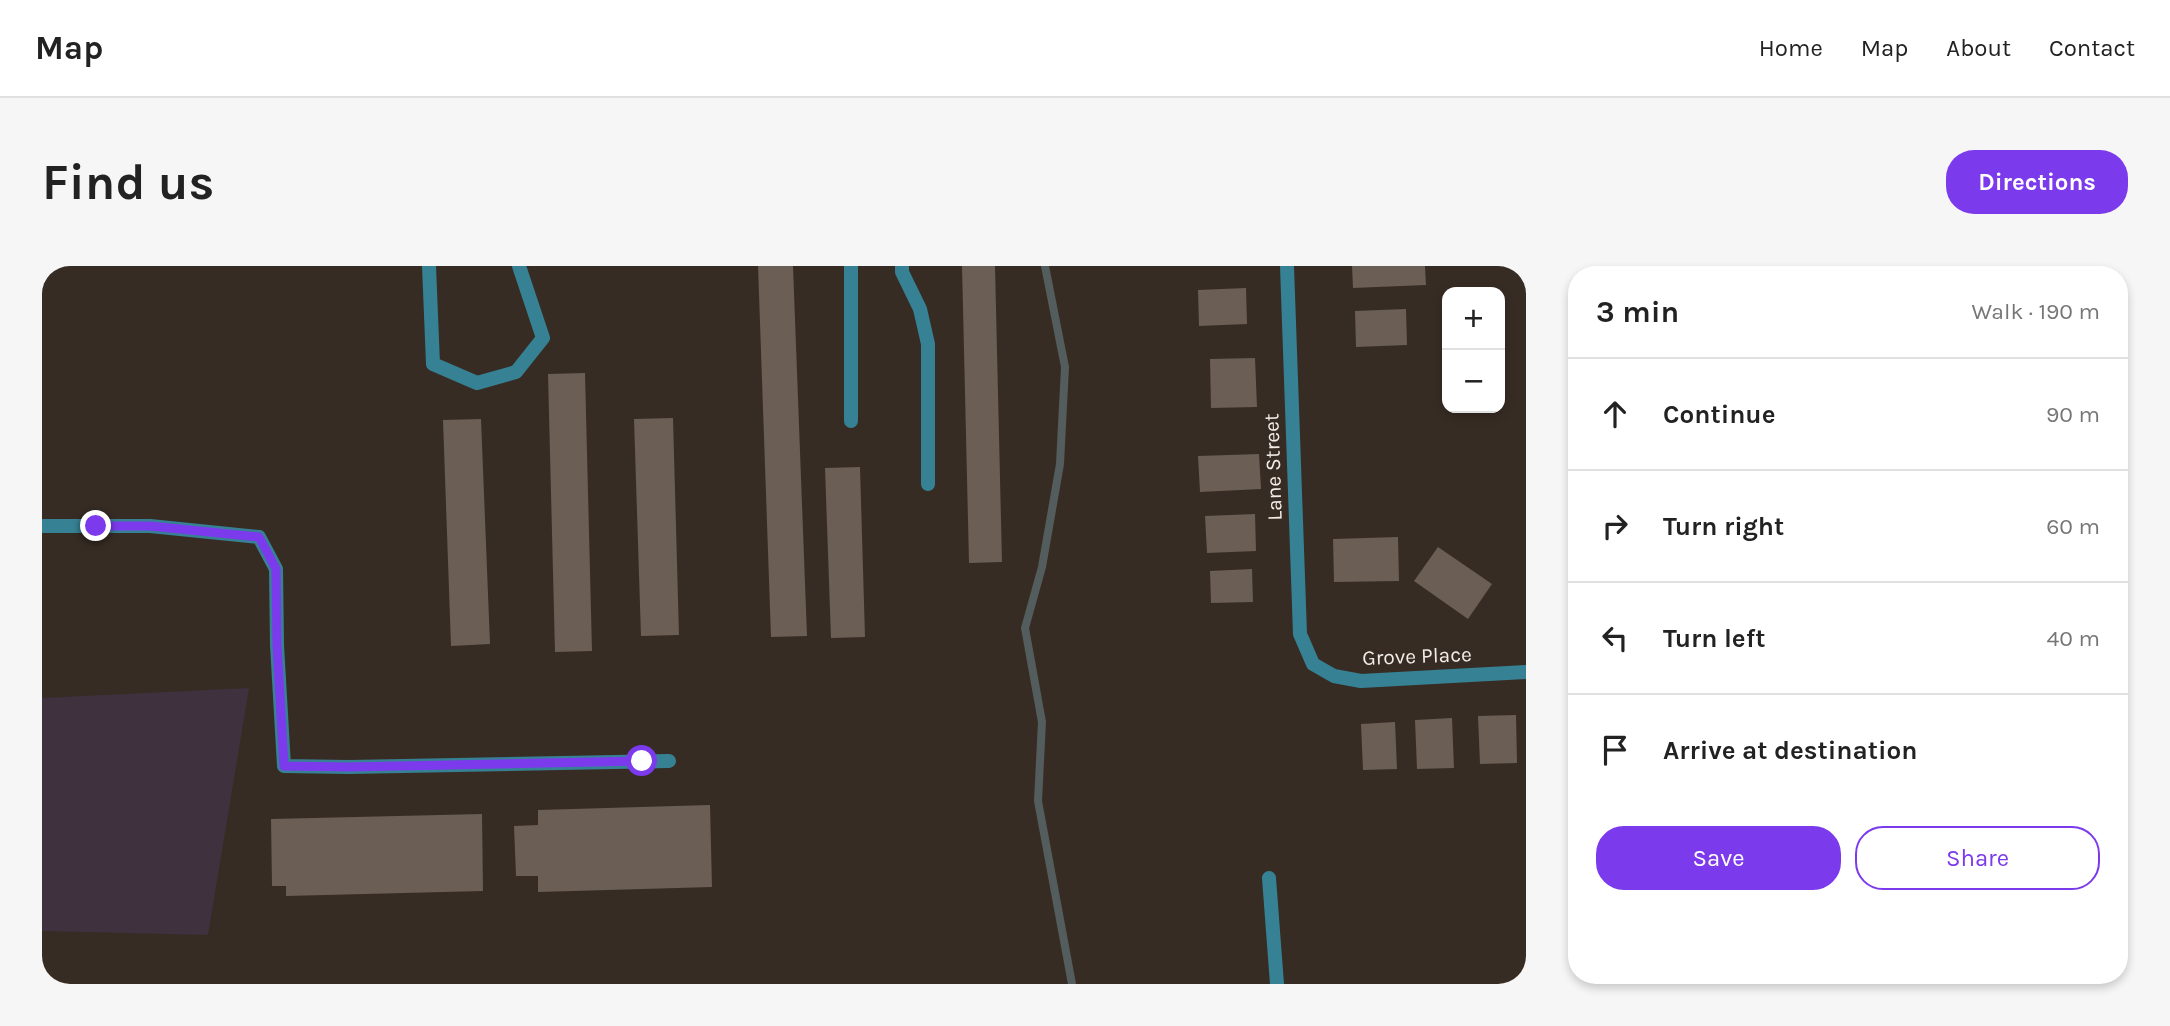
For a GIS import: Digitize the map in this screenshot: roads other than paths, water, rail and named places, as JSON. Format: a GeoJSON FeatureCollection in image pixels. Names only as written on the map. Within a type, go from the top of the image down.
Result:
{"type":"FeatureCollection","features":[{"type":"Feature","properties":{"kind":"street"},"geometry":{"type":"LineString","coordinates":[[429,266],[433,364],[477,383],[516,372],[543,338],[519,266]]}},
{"type":"Feature","properties":{"kind":"street"},"geometry":{"type":"LineString","coordinates":[[851,266],[851,421]]}},
{"type":"Feature","properties":{"kind":"street"},"geometry":{"type":"LineString","coordinates":[[902,266],[902,272],[925,322],[928,344],[928,484]]}},
{"type":"Feature","properties":{"kind":"street","name":"Lane Street"},"geometry":{"type":"LineString","coordinates":[[1287,266],[1300,634],[1313,664]]}},
{"type":"Feature","properties":{"kind":"street"},"geometry":{"type":"LineString","coordinates":[[42,526],[150,526],[259,537],[276,569],[284,766],[669,761]]}},
{"type":"Feature","properties":{"kind":"street","name":"Grove Place"},"geometry":{"type":"LineString","coordinates":[[1313,664],[1334,676],[1361,681],[1526,671]]}},
{"type":"Feature","properties":{"kind":"street"},"geometry":{"type":"LineString","coordinates":[[1269,877],[1277,984]]}},
{"type":"Feature","properties":{"kind":"waterway"},"geometry":{"type":"LineString","coordinates":[[1045,266],[1065,367],[1060,464],[1042,567],[1025,628],[1042,722],[1038,801],[1072,984]]}}]}
